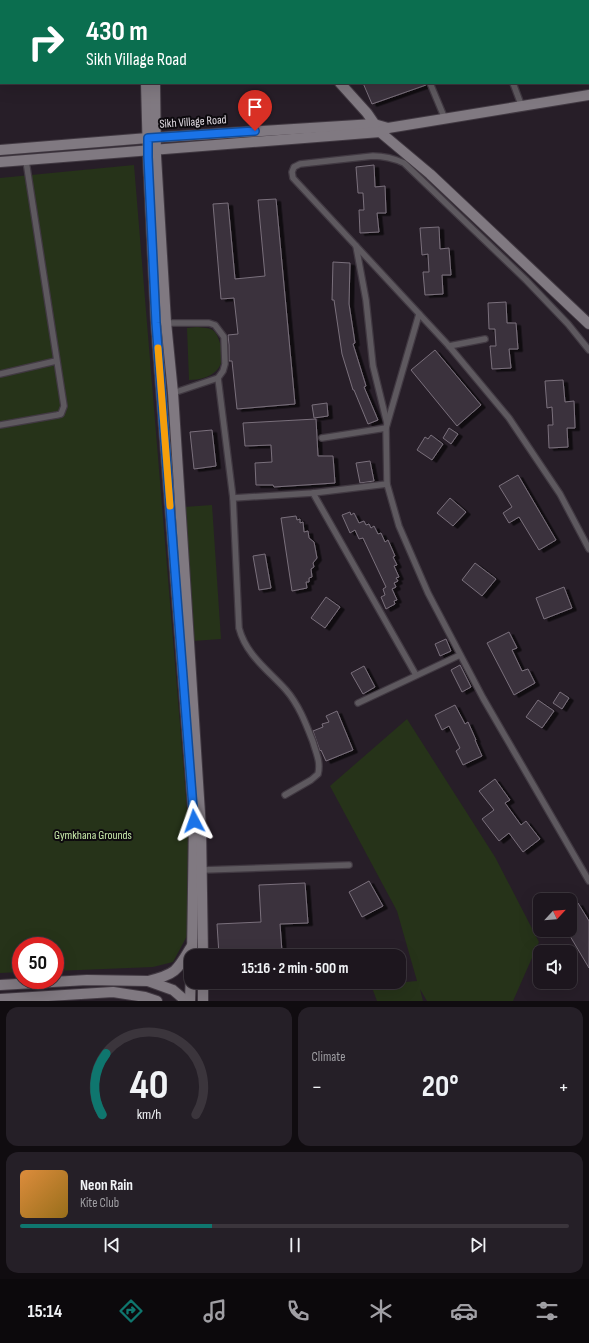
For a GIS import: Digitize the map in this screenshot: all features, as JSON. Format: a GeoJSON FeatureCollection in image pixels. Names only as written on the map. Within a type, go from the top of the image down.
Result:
{"type":"FeatureCollection","features":[{"type":"Feature","properties":{"kind":"main road"},"geometry":{"type":"LineString","coordinates":[[146,84],[152,138]]}},
{"type":"Feature","properties":{"kind":"main road"},"geometry":{"type":"LineString","coordinates":[[154,84],[152,150],[161,323],[194,821],[192,949]]}},
{"type":"Feature","properties":{"kind":"main road"},"geometry":{"type":"LineString","coordinates":[[341,84],[381,128],[589,324]]}},
{"type":"Feature","properties":{"kind":"main road","name":"Sikh Village Road"},"geometry":{"type":"LineString","coordinates":[[0,162],[152,150],[381,128],[522,107],[589,95]]}},
{"type":"Feature","properties":{"kind":"main road","name":"Sikh Village Road"},"geometry":{"type":"LineString","coordinates":[[0,150],[152,138],[381,128]]}},
{"type":"Feature","properties":{"kind":"main road"},"geometry":{"type":"LineString","coordinates":[[161,323],[173,393],[201,829],[202,949]]}},
{"type":"Feature","properties":{"kind":"main road"},"geometry":{"type":"LineString","coordinates":[[0,985],[87,980],[148,981],[166,977],[178,969],[184,961]]}},
{"type":"Feature","properties":{"kind":"main road"},"geometry":{"type":"LineString","coordinates":[[148,981],[172,990],[186,1001]]}},
{"type":"Feature","properties":{"kind":"main road"},"geometry":{"type":"LineString","coordinates":[[190,989],[190,1001]]}},
{"type":"Feature","properties":{"kind":"main road"},"geometry":{"type":"LineString","coordinates":[[203,989],[203,1001]]}},
{"type":"Feature","properties":{"kind":"main road"},"geometry":{"type":"LineString","coordinates":[[0,999],[113,992],[145,997],[158,1001]]}},
{"type":"Feature","properties":{"kind":"lane"},"geometry":{"type":"LineString","coordinates":[[513,84],[522,107]]}},
{"type":"Feature","properties":{"kind":"lane"},"geometry":{"type":"LineString","coordinates":[[431,86],[446,119]]}},
{"type":"Feature","properties":{"kind":"lane"},"geometry":{"type":"LineString","coordinates":[[589,350],[568,324],[526,280],[404,163],[394,158],[373,156],[300,164],[294,167],[292,172],[293,178],[449,346],[509,418],[560,494],[589,549]]}},
{"type":"Feature","properties":{"kind":"lane"},"geometry":{"type":"LineString","coordinates":[[0,425],[61,414],[64,406],[26,161]]}},
{"type":"Feature","properties":{"kind":"lane"},"geometry":{"type":"LineString","coordinates":[[356,246],[366,300],[373,366],[387,426],[387,484],[399,526],[428,593],[460,655],[483,698],[589,882]]}},
{"type":"Feature","properties":{"kind":"lane"},"geometry":{"type":"LineString","coordinates":[[387,426],[419,314]]}},
{"type":"Feature","properties":{"kind":"lane"},"geometry":{"type":"LineString","coordinates":[[161,323],[209,323],[215,325],[224,337],[225,364],[223,371],[218,378],[173,393]]}},
{"type":"Feature","properties":{"kind":"lane"},"geometry":{"type":"LineString","coordinates":[[449,346],[485,339]]}},
{"type":"Feature","properties":{"kind":"lane"},"geometry":{"type":"LineString","coordinates":[[0,374],[56,361]]}},
{"type":"Feature","properties":{"kind":"lane"},"geometry":{"type":"LineString","coordinates":[[218,378],[233,498],[239,628],[242,638],[258,663],[287,691],[296,704],[306,722],[319,760],[318,774],[311,780],[285,795]]}},
{"type":"Feature","properties":{"kind":"lane"},"geometry":{"type":"LineString","coordinates":[[322,438],[387,426]]}},
{"type":"Feature","properties":{"kind":"lane"},"geometry":{"type":"LineString","coordinates":[[233,498],[313,493],[387,484]]}},
{"type":"Feature","properties":{"kind":"lane"},"geometry":{"type":"LineString","coordinates":[[313,493],[416,675]]}},
{"type":"Feature","properties":{"kind":"lane"},"geometry":{"type":"LineString","coordinates":[[358,703],[460,655]]}},
{"type":"Feature","properties":{"kind":"lane"},"geometry":{"type":"LineString","coordinates":[[202,870],[349,865]]}},
{"type":"Feature","properties":{"kind":"green space","name":"Gymkhana Grounds"},"geometry":{"type":"Polygon","coordinates":[[[134,165],[188,822],[187,936],[173,962],[153,967],[64,971],[64,937],[12,937],[12,972],[0,973],[0,178],[134,165]]]}},
{"type":"Feature","properties":{"kind":"green space"},"geometry":{"type":"Polygon","coordinates":[[[187,328],[209,328],[216,333],[220,342],[222,359],[220,366],[211,375],[204,378],[189,380],[187,328]]]}},
{"type":"Feature","properties":{"kind":"green space"},"geometry":{"type":"Polygon","coordinates":[[[212,505],[221,639],[193,641],[184,507],[212,505]]]}},
{"type":"Feature","properties":{"kind":"green space"},"geometry":{"type":"Polygon","coordinates":[[[407,719],[495,857],[533,930],[533,937],[536,937],[539,942],[538,945],[533,945],[533,956],[513,1001],[427,1001],[420,989],[423,1001],[377,1001],[372,989],[406,989],[406,982],[417,981],[397,911],[330,786],[407,719]]]}},
{"type":"Feature","properties":{"kind":"building"},"geometry":{"type":"Polygon","coordinates":[[[363,84],[426,84],[426,85],[372,104],[363,84]]]}},
{"type":"Feature","properties":{"kind":"building"},"geometry":{"type":"Polygon","coordinates":[[[374,165],[375,187],[385,186],[386,213],[377,213],[379,232],[360,233],[359,210],[364,210],[363,193],[358,193],[356,167],[374,165]]]}},
{"type":"Feature","properties":{"kind":"building"},"geometry":{"type":"Polygon","coordinates":[[[276,199],[295,404],[237,409],[232,361],[229,361],[228,335],[238,334],[234,298],[221,299],[213,204],[228,203],[235,279],[265,276],[258,200],[276,199]]]}},
{"type":"Feature","properties":{"kind":"building"},"geometry":{"type":"Polygon","coordinates":[[[439,227],[440,249],[449,248],[451,275],[442,275],[443,294],[425,295],[423,272],[429,272],[428,254],[422,255],[420,228],[439,227]]]}},
{"type":"Feature","properties":{"kind":"building"},"geometry":{"type":"Polygon","coordinates":[[[333,262],[350,263],[349,304],[355,343],[353,344],[366,386],[364,387],[378,420],[368,424],[353,390],[342,354],[334,300],[332,300],[333,262]]]}},
{"type":"Feature","properties":{"kind":"building"},"geometry":{"type":"Polygon","coordinates":[[[506,302],[507,323],[516,323],[518,349],[509,349],[511,368],[492,369],[490,346],[496,346],[495,329],[489,329],[488,303],[506,302]]]}},
{"type":"Feature","properties":{"kind":"building"},"geometry":{"type":"Polygon","coordinates":[[[435,350],[481,405],[457,426],[411,370],[435,350]]]}},
{"type":"Feature","properties":{"kind":"building"},"geometry":{"type":"Polygon","coordinates":[[[563,380],[565,402],[574,401],[575,428],[567,428],[568,447],[549,448],[548,425],[553,425],[552,407],[547,408],[545,381],[563,380]]]}},
{"type":"Feature","properties":{"kind":"building"},"geometry":{"type":"Polygon","coordinates":[[[327,403],[328,416],[314,418],[312,405],[327,403]]]}},
{"type":"Feature","properties":{"kind":"building"},"geometry":{"type":"Polygon","coordinates":[[[316,419],[318,456],[333,456],[335,483],[274,487],[273,485],[256,485],[255,463],[272,462],[271,445],[245,446],[243,423],[316,419]]]}},
{"type":"Feature","properties":{"kind":"building"},"geometry":{"type":"Polygon","coordinates":[[[449,428],[458,434],[451,444],[443,438],[449,428]]]}},
{"type":"Feature","properties":{"kind":"building"},"geometry":{"type":"Polygon","coordinates":[[[212,430],[216,466],[194,469],[190,432],[212,430]]]}},
{"type":"Feature","properties":{"kind":"building"},"geometry":{"type":"Polygon","coordinates":[[[431,435],[443,444],[432,460],[417,450],[425,437],[428,439],[431,435]]]}},
{"type":"Feature","properties":{"kind":"building"},"geometry":{"type":"Polygon","coordinates":[[[370,461],[374,481],[360,483],[356,463],[370,461]]]}},
{"type":"Feature","properties":{"kind":"building"},"geometry":{"type":"Polygon","coordinates":[[[518,475],[556,540],[539,550],[519,517],[509,523],[503,513],[512,507],[499,486],[518,475]]]}},
{"type":"Feature","properties":{"kind":"building"},"geometry":{"type":"Polygon","coordinates":[[[450,498],[466,512],[453,526],[437,513],[450,498]]]}},
{"type":"Feature","properties":{"kind":"building"},"geometry":{"type":"Polygon","coordinates":[[[350,512],[351,515],[354,513],[359,523],[364,521],[366,525],[369,524],[371,528],[374,526],[378,534],[381,533],[385,542],[388,540],[395,556],[393,557],[397,565],[394,566],[399,577],[396,578],[398,581],[394,583],[396,587],[392,589],[397,600],[394,601],[395,604],[386,609],[381,597],[385,595],[383,589],[386,587],[363,538],[359,539],[355,530],[350,533],[342,515],[350,512]]]}},
{"type":"Feature","properties":{"kind":"building"},"geometry":{"type":"Polygon","coordinates":[[[296,516],[297,520],[300,519],[300,523],[303,522],[304,532],[308,531],[309,538],[314,542],[317,558],[313,563],[314,567],[311,569],[312,577],[309,578],[309,582],[306,582],[307,588],[292,591],[281,518],[296,516]]]}},
{"type":"Feature","properties":{"kind":"building"},"geometry":{"type":"Polygon","coordinates":[[[265,554],[271,588],[259,590],[253,556],[265,554]]]}},
{"type":"Feature","properties":{"kind":"building"},"geometry":{"type":"Polygon","coordinates":[[[475,563],[496,579],[482,596],[462,580],[475,563]]]}},
{"type":"Feature","properties":{"kind":"building"},"geometry":{"type":"Polygon","coordinates":[[[564,587],[572,608],[544,619],[536,598],[564,587]]]}},
{"type":"Feature","properties":{"kind":"building"},"geometry":{"type":"Polygon","coordinates":[[[326,597],[340,607],[325,628],[311,618],[326,597]]]}},
{"type":"Feature","properties":{"kind":"building"},"geometry":{"type":"Polygon","coordinates":[[[509,632],[517,648],[512,650],[522,671],[528,669],[535,683],[514,695],[487,643],[509,632]]]}},
{"type":"Feature","properties":{"kind":"building"},"geometry":{"type":"Polygon","coordinates":[[[446,639],[451,651],[440,656],[435,644],[446,639]]]}},
{"type":"Feature","properties":{"kind":"building"},"geometry":{"type":"Polygon","coordinates":[[[460,665],[471,687],[462,692],[451,670],[460,665]]]}},
{"type":"Feature","properties":{"kind":"building"},"geometry":{"type":"Polygon","coordinates":[[[364,666],[375,687],[363,694],[351,673],[364,666]]]}},
{"type":"Feature","properties":{"kind":"building"},"geometry":{"type":"Polygon","coordinates":[[[560,692],[569,698],[562,709],[553,703],[560,692]]]}},
{"type":"Feature","properties":{"kind":"building"},"geometry":{"type":"Polygon","coordinates":[[[538,700],[554,711],[542,728],[526,717],[538,700]]]}},
{"type":"Feature","properties":{"kind":"building"},"geometry":{"type":"Polygon","coordinates":[[[455,705],[465,724],[468,722],[482,756],[463,765],[456,751],[460,748],[449,726],[442,730],[435,715],[455,705]]]}},
{"type":"Feature","properties":{"kind":"building"},"geometry":{"type":"Polygon","coordinates":[[[337,711],[353,750],[326,761],[321,750],[320,751],[313,731],[323,727],[322,724],[329,722],[326,716],[337,711]]]}},
{"type":"Feature","properties":{"kind":"building"},"geometry":{"type":"Polygon","coordinates":[[[495,779],[510,800],[505,803],[521,825],[526,821],[540,839],[523,852],[509,833],[499,841],[482,819],[494,810],[479,791],[495,779]]]}},
{"type":"Feature","properties":{"kind":"building"},"geometry":{"type":"Polygon","coordinates":[[[369,881],[383,906],[362,917],[349,892],[369,881]]]}},
{"type":"Feature","properties":{"kind":"building"},"geometry":{"type":"Polygon","coordinates":[[[305,883],[308,923],[280,924],[282,949],[219,949],[217,924],[261,922],[259,885],[305,883]]]}},
{"type":"Feature","properties":{"kind":"building"},"geometry":{"type":"Polygon","coordinates":[[[577,904],[589,921],[589,968],[577,948],[577,945],[575,945],[571,937],[577,937],[577,904]]]}},
{"type":"Feature","properties":{"kind":"slow traffic"},"geometry":{"type":"LineString","coordinates":[[158,348],[170,506]]}},
{"type":"Feature","properties":{"kind":"route"},"geometry":{"type":"LineString","coordinates":[[194,821],[156,323],[148,138],[255,131]]}}]}
